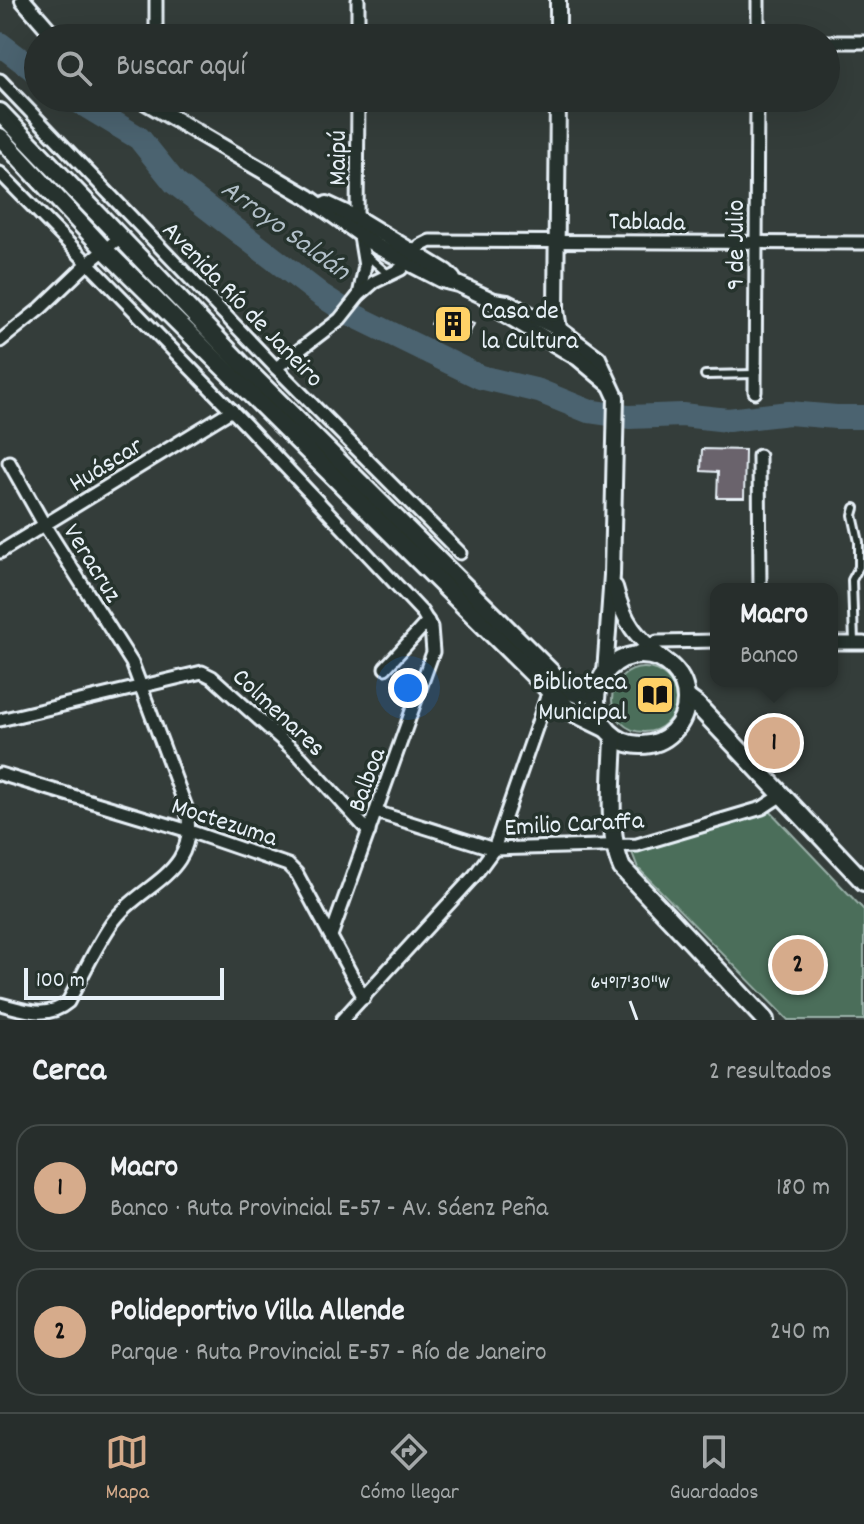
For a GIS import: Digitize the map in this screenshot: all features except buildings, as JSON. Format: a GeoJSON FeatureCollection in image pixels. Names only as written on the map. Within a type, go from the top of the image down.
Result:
{"type":"FeatureCollection","features":[{"type":"Feature","properties":{"kind":"main road"},"geometry":{"type":"LineString","coordinates":[[0,112],[118,239],[570,691],[582,696],[597,691]]}},
{"type":"Feature","properties":{"kind":"main road"},"geometry":{"type":"LineString","coordinates":[[0,137],[105,250],[570,711],[609,732],[623,742],[645,745],[668,736],[678,725],[686,697],[683,684],[664,660],[648,655],[629,657],[616,663],[605,673],[597,691],[596,704],[609,732],[612,802],[619,860],[630,877],[765,1020]]}},
{"type":"Feature","properties":{"kind":"main road"},"geometry":{"type":"LineString","coordinates":[[686,697],[864,882]]}},
{"type":"Feature","properties":{"kind":"street"},"geometry":{"type":"LineString","coordinates":[[23,0],[44,24]]}},
{"type":"Feature","properties":{"kind":"street"},"geometry":{"type":"LineString","coordinates":[[156,0],[156,24]]}},
{"type":"Feature","properties":{"kind":"street"},"geometry":{"type":"LineString","coordinates":[[358,0],[358,24]]}},
{"type":"Feature","properties":{"kind":"street"},"geometry":{"type":"LineString","coordinates":[[558,0],[558,24]]}},
{"type":"Feature","properties":{"kind":"street"},"geometry":{"type":"LineString","coordinates":[[758,0],[758,24]]}},
{"type":"Feature","properties":{"kind":"street"},"geometry":{"type":"LineString","coordinates":[[840,42],[864,42]]}},
{"type":"Feature","properties":{"kind":"street","name":"Avenida Río de Janeiro"},"geometry":{"type":"LineString","coordinates":[[0,80],[24,105]]}},
{"type":"Feature","properties":{"kind":"street","name":"Avenida Río de Janeiro"},"geometry":{"type":"LineString","coordinates":[[31,112],[276,368],[460,553]]}},
{"type":"Feature","properties":{"kind":"street"},"geometry":{"type":"LineString","coordinates":[[163,112],[308,197],[357,218],[412,258]]}},
{"type":"Feature","properties":{"kind":"street","name":"Maipú"},"geometry":{"type":"LineString","coordinates":[[358,112],[357,218],[363,244]]}},
{"type":"Feature","properties":{"kind":"street"},"geometry":{"type":"LineString","coordinates":[[558,112],[556,310],[559,329]]}},
{"type":"Feature","properties":{"kind":"street","name":"9 de Julio"},"geometry":{"type":"LineString","coordinates":[[755,392],[757,112]]}},
{"type":"Feature","properties":{"kind":"street"},"geometry":{"type":"LineString","coordinates":[[0,173],[232,410],[428,621],[385,668]]}},
{"type":"Feature","properties":{"kind":"street"},"geometry":{"type":"LineString","coordinates":[[308,197],[363,244],[446,272],[458,284],[494,301],[507,303],[559,329],[598,358],[615,392],[616,432],[612,575],[605,673]]}},
{"type":"Feature","properties":{"kind":"street"},"geometry":{"type":"LineString","coordinates":[[363,244],[383,235]]}},
{"type":"Feature","properties":{"kind":"street"},"geometry":{"type":"LineString","coordinates":[[0,341],[118,239]]}},
{"type":"Feature","properties":{"kind":"street","name":"Tablada"},"geometry":{"type":"LineString","coordinates":[[412,258],[420,246],[430,241],[864,243]]}},
{"type":"Feature","properties":{"kind":"street"},"geometry":{"type":"LineString","coordinates":[[359,295],[364,279],[363,244]]}},
{"type":"Feature","properties":{"kind":"street"},"geometry":{"type":"LineString","coordinates":[[276,368],[340,319],[374,282],[412,258]]}},
{"type":"Feature","properties":{"kind":"street"},"geometry":{"type":"LineString","coordinates":[[494,301],[503,313],[578,358],[615,392]]}},
{"type":"Feature","properties":{"kind":"street","name":"Huáscar"},"geometry":{"type":"LineString","coordinates":[[0,552],[232,410]]}},
{"type":"Feature","properties":{"kind":"street"},"geometry":{"type":"LineString","coordinates":[[759,456],[760,583]]}},
{"type":"Feature","properties":{"kind":"street","name":"Veracruz"},"geometry":{"type":"LineString","coordinates":[[9,462],[45,526],[132,663],[187,810],[189,831]]}},
{"type":"Feature","properties":{"kind":"street"},"geometry":{"type":"LineString","coordinates":[[612,575],[630,628],[664,660]]}},
{"type":"Feature","properties":{"kind":"street","name":"Balboa"},"geometry":{"type":"LineString","coordinates":[[331,936],[433,652],[433,635],[428,621]]}},
{"type":"Feature","properties":{"kind":"street"},"geometry":{"type":"LineString","coordinates":[[629,657],[667,640],[710,641]]}},
{"type":"Feature","properties":{"kind":"street"},"geometry":{"type":"LineString","coordinates":[[838,643],[859,643]]}},
{"type":"Feature","properties":{"kind":"street","name":"Colmenares"},"geometry":{"type":"LineString","coordinates":[[0,720],[193,673],[208,675],[300,756],[369,832]]}},
{"type":"Feature","properties":{"kind":"street"},"geometry":{"type":"LineString","coordinates":[[376,812],[494,849],[550,688]]}},
{"type":"Feature","properties":{"kind":"street","name":"Moctezuma"},"geometry":{"type":"LineString","coordinates":[[0,774],[189,831],[288,865],[297,874],[364,998]]}},
{"type":"Feature","properties":{"kind":"street","name":"Emilio Caraffa"},"geometry":{"type":"LineString","coordinates":[[342,1020],[475,875],[494,849],[637,845],[762,808],[782,795]]}},
{"type":"Feature","properties":{"kind":"street"},"geometry":{"type":"LineString","coordinates":[[0,1004],[42,1014],[60,1009],[68,1002],[110,926],[176,866],[189,831]]}},
{"type":"Feature","properties":{"kind":"lane"},"geometry":{"type":"LineString","coordinates":[[363,244],[368,259],[389,275]]}},
{"type":"Feature","properties":{"kind":"lane"},"geometry":{"type":"LineString","coordinates":[[705,375],[756,374]]}},
{"type":"Feature","properties":{"kind":"lane"},"geometry":{"type":"LineString","coordinates":[[855,508],[859,567],[852,580],[859,643]]}},
{"type":"Feature","properties":{"kind":"green space"},"geometry":{"type":"Polygon","coordinates":[[[644,668],[662,674],[670,682],[676,700],[670,718],[662,726],[644,732],[626,726],[618,718],[612,700],[618,682],[626,674],[644,668]]]}},
{"type":"Feature","properties":{"kind":"green space"},"geometry":{"type":"Polygon","coordinates":[[[768,809],[864,910],[864,1020],[788,1020],[638,868],[631,850],[768,809]]]}},
{"type":"Feature","properties":{"kind":"waterway","name":"Arroyo Saldán"},"geometry":{"type":"LineString","coordinates":[[0,44],[24,62]]}},
{"type":"Feature","properties":{"kind":"waterway","name":"Arroyo Saldán"},"geometry":{"type":"LineString","coordinates":[[96,112],[139,138],[175,183],[321,295],[349,313],[480,377],[539,391],[588,411],[629,417],[682,415],[728,420],[789,413],[864,417]]}},
{"type":"Feature","properties":{"kind":"place","name":"Casa de la Cultura"},"geometry":{"type":"Point","coordinates":[453,324]}},
{"type":"Feature","properties":{"kind":"place","name":"Biblioteca Municipal"},"geometry":{"type":"Point","coordinates":[655,695]}},
{"type":"Feature","properties":{"kind":"place","name":"Macro"},"geometry":{"type":"Point","coordinates":[774,743]}},
{"type":"Feature","properties":{"kind":"place","name":"Polideportivo Villa Allende"},"geometry":{"type":"Point","coordinates":[798,965]}}]}
